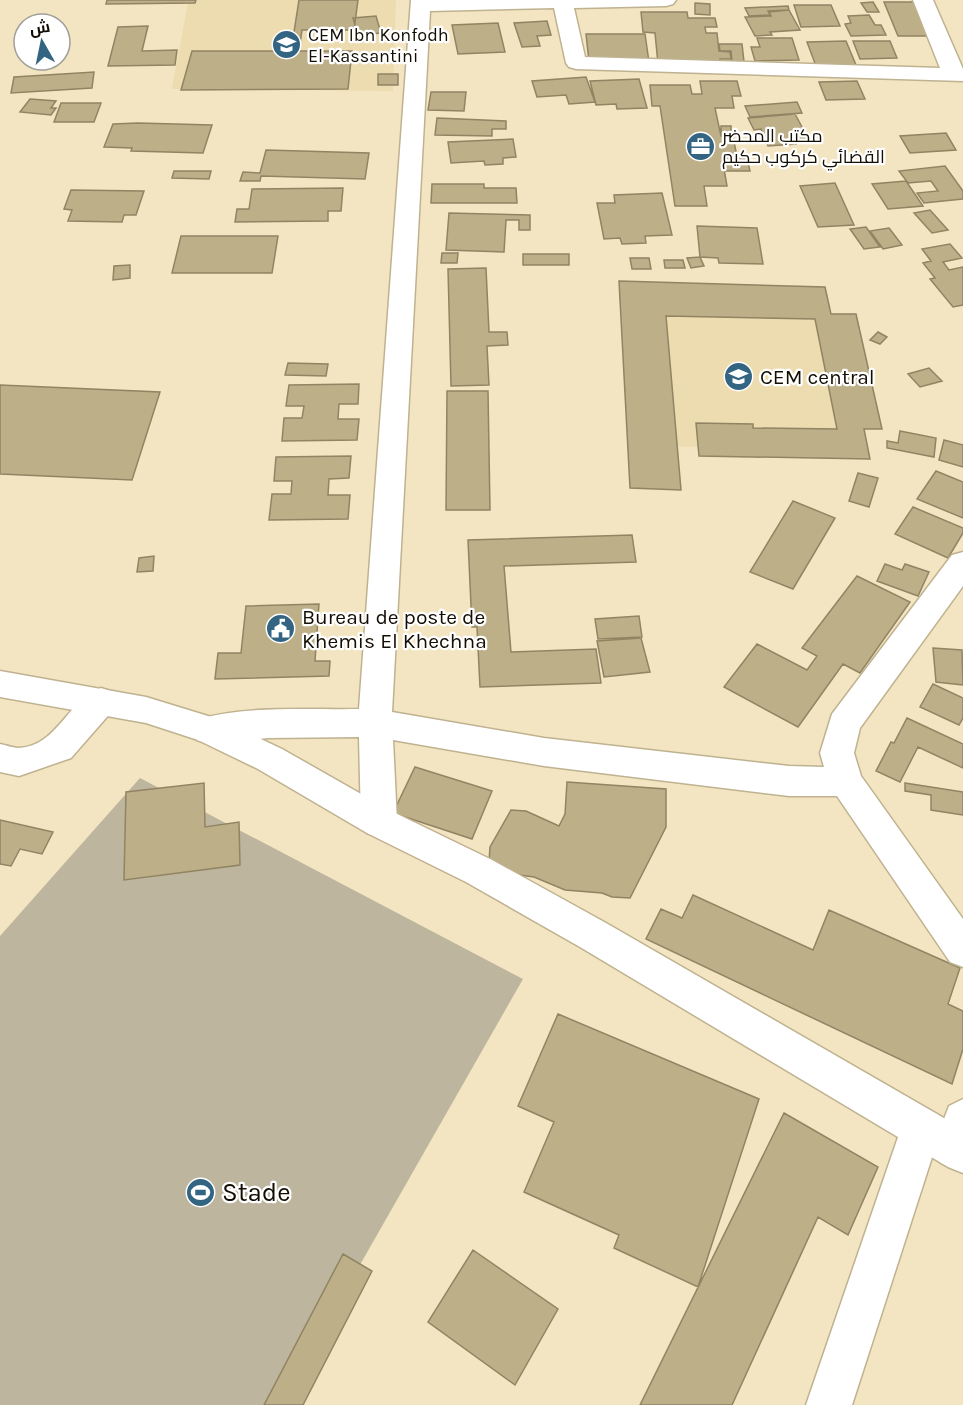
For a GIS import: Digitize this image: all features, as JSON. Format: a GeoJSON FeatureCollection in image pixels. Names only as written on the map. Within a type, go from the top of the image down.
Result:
{"type":"FeatureCollection","features":[{"type":"Feature","properties":{"kind":"street"},"geometry":{"type":"LineString","coordinates":[[379,822],[375,723],[421,3],[666,0]]}},
{"type":"Feature","properties":{"kind":"street"},"geometry":{"type":"LineString","coordinates":[[563,2],[576,63],[958,75],[923,0]]}},
{"type":"Feature","properties":{"kind":"street"},"geometry":{"type":"LineString","coordinates":[[963,563],[844,724],[837,753],[846,782],[963,950]]}},
{"type":"Feature","properties":{"kind":"street"},"geometry":{"type":"LineString","coordinates":[[0,684],[102,701],[146,711],[209,730],[270,759],[379,822],[479,871],[951,1137],[829,1405]]}},
{"type":"Feature","properties":{"kind":"street"},"geometry":{"type":"LineString","coordinates":[[0,758],[19,762],[59,748],[102,701]]}},
{"type":"Feature","properties":{"kind":"street"},"geometry":{"type":"LineString","coordinates":[[209,730],[268,724],[375,723],[544,752],[789,781],[846,782]]}},
{"type":"Feature","properties":{"kind":"shaded area","name":"CEM Ibn Konfodh El-Kassantini"},"geometry":{"type":"Polygon","coordinates":[[[101,0],[396,0],[393,91],[172,89],[188,2],[101,0]]]}},
{"type":"Feature","properties":{"kind":"shaded area","name":"CEM central"},"geometry":{"type":"Polygon","coordinates":[[[630,305],[825,307],[855,449],[647,446],[630,305]]]}},
{"type":"Feature","properties":{"kind":"shaded area","name":"Stade"},"geometry":{"type":"Polygon","coordinates":[[[140,778],[523,979],[280,1405],[0,1405],[0,936],[140,778]]]}},
{"type":"Feature","properties":{"kind":"building"},"geometry":{"type":"Polygon","coordinates":[[[107,0],[196,0],[195,3],[106,4],[107,0]]]}},
{"type":"Feature","properties":{"kind":"building"},"geometry":{"type":"Polygon","coordinates":[[[299,0],[358,0],[354,30],[302,30],[299,51],[352,51],[348,89],[181,90],[192,51],[291,51],[299,0]]]}},
{"type":"Feature","properties":{"kind":"building"},"geometry":{"type":"Polygon","coordinates":[[[873,2],[879,12],[867,12],[861,3],[873,2]]]}},
{"type":"Feature","properties":{"kind":"building"},"geometry":{"type":"Polygon","coordinates":[[[884,2],[914,2],[930,36],[898,36],[884,2]]]}},
{"type":"Feature","properties":{"kind":"building"},"geometry":{"type":"Polygon","coordinates":[[[695,3],[710,4],[710,15],[695,14],[695,3]]]}},
{"type":"Feature","properties":{"kind":"building"},"geometry":{"type":"Polygon","coordinates":[[[794,5],[831,5],[840,26],[801,27],[794,5]]]}},
{"type":"Feature","properties":{"kind":"building"},"geometry":{"type":"Polygon","coordinates":[[[788,6],[789,10],[768,11],[770,15],[749,16],[745,8],[788,6]]]}},
{"type":"Feature","properties":{"kind":"building"},"geometry":{"type":"Polygon","coordinates":[[[789,10],[800,30],[770,32],[772,35],[755,36],[745,17],[771,16],[769,12],[789,10]]]}},
{"type":"Feature","properties":{"kind":"building"},"geometry":{"type":"Polygon","coordinates":[[[641,12],[687,12],[688,18],[715,18],[717,27],[705,27],[706,33],[717,33],[719,51],[730,52],[731,59],[720,59],[721,65],[658,64],[655,33],[643,32],[641,12]]]}},
{"type":"Feature","properties":{"kind":"building"},"geometry":{"type":"Polygon","coordinates":[[[869,15],[875,25],[881,25],[886,35],[851,36],[845,24],[851,23],[848,16],[869,15]]]}},
{"type":"Feature","properties":{"kind":"building"},"geometry":{"type":"Polygon","coordinates":[[[376,16],[381,33],[358,35],[353,18],[376,16]]]}},
{"type":"Feature","properties":{"kind":"building"},"geometry":{"type":"Polygon","coordinates":[[[547,21],[551,35],[537,36],[540,46],[522,47],[514,23],[547,21]]]}},
{"type":"Feature","properties":{"kind":"building"},"geometry":{"type":"Polygon","coordinates":[[[498,23],[505,52],[458,54],[452,25],[498,23]]]}},
{"type":"Feature","properties":{"kind":"building"},"geometry":{"type":"Polygon","coordinates":[[[148,26],[142,51],[177,50],[175,65],[108,66],[118,27],[148,26]]]}},
{"type":"Feature","properties":{"kind":"building"},"geometry":{"type":"Polygon","coordinates":[[[586,34],[645,34],[649,62],[589,61],[586,34]]]}},
{"type":"Feature","properties":{"kind":"building"},"geometry":{"type":"Polygon","coordinates":[[[757,38],[792,38],[799,60],[755,61],[751,47],[760,47],[757,38]]]}},
{"type":"Feature","properties":{"kind":"building"},"geometry":{"type":"Polygon","coordinates":[[[846,41],[856,65],[816,66],[807,42],[846,41]]]}},
{"type":"Feature","properties":{"kind":"building"},"geometry":{"type":"Polygon","coordinates":[[[853,41],[890,41],[897,58],[860,59],[853,41]]]}},
{"type":"Feature","properties":{"kind":"building"},"geometry":{"type":"Polygon","coordinates":[[[719,44],[742,44],[744,62],[732,61],[731,51],[720,51],[719,44]]]}},
{"type":"Feature","properties":{"kind":"building"},"geometry":{"type":"Polygon","coordinates":[[[94,72],[92,88],[11,93],[14,77],[94,72]]]}},
{"type":"Feature","properties":{"kind":"building"},"geometry":{"type":"Polygon","coordinates":[[[378,74],[398,74],[398,85],[378,85],[378,74]]]}},
{"type":"Feature","properties":{"kind":"building"},"geometry":{"type":"Polygon","coordinates":[[[586,77],[595,102],[569,104],[566,95],[537,97],[532,81],[586,77]]]}},
{"type":"Feature","properties":{"kind":"building"},"geometry":{"type":"Polygon","coordinates":[[[639,79],[647,108],[617,109],[616,104],[596,105],[590,81],[639,79]]]}},
{"type":"Feature","properties":{"kind":"building","name":"مكتب المحضر القضائي كركوب حكيم"},"geometry":{"type":"Polygon","coordinates":[[[700,81],[737,81],[741,96],[732,96],[734,108],[715,108],[721,136],[733,136],[737,157],[722,157],[727,186],[704,186],[707,206],[675,206],[660,106],[652,106],[650,85],[690,85],[692,94],[702,94],[700,81]]]}},
{"type":"Feature","properties":{"kind":"building"},"geometry":{"type":"Polygon","coordinates":[[[857,81],[865,99],[826,100],[819,82],[857,81]]]}},
{"type":"Feature","properties":{"kind":"building"},"geometry":{"type":"Polygon","coordinates":[[[431,92],[466,92],[464,111],[428,110],[431,92]]]}},
{"type":"Feature","properties":{"kind":"building"},"geometry":{"type":"Polygon","coordinates":[[[30,99],[56,101],[51,108],[56,108],[51,115],[20,112],[30,99]]]}},
{"type":"Feature","properties":{"kind":"building"},"geometry":{"type":"Polygon","coordinates":[[[797,102],[802,113],[750,117],[745,106],[797,102]]]}},
{"type":"Feature","properties":{"kind":"building"},"geometry":{"type":"Polygon","coordinates":[[[61,103],[101,103],[94,122],[54,122],[61,103]]]}},
{"type":"Feature","properties":{"kind":"building"},"geometry":{"type":"Polygon","coordinates":[[[795,114],[808,138],[794,139],[796,144],[768,146],[761,129],[754,130],[748,118],[795,114]]]}},
{"type":"Feature","properties":{"kind":"building"},"geometry":{"type":"Polygon","coordinates":[[[437,118],[506,121],[506,129],[492,129],[492,136],[435,135],[437,118]]]}},
{"type":"Feature","properties":{"kind":"building"},"geometry":{"type":"Polygon","coordinates":[[[113,124],[212,125],[203,153],[131,151],[132,148],[104,147],[113,124]]]}},
{"type":"Feature","properties":{"kind":"building"},"geometry":{"type":"Polygon","coordinates":[[[721,126],[731,126],[731,135],[721,135],[721,126]]]}},
{"type":"Feature","properties":{"kind":"building"},"geometry":{"type":"Polygon","coordinates":[[[946,133],[956,150],[910,153],[900,136],[946,133]]]}},
{"type":"Feature","properties":{"kind":"building"},"geometry":{"type":"Polygon","coordinates":[[[513,139],[516,157],[503,158],[503,164],[485,165],[484,161],[451,163],[448,142],[513,139]]]}},
{"type":"Feature","properties":{"kind":"building"},"geometry":{"type":"Polygon","coordinates":[[[266,150],[369,153],[365,179],[261,176],[260,181],[240,181],[243,172],[260,173],[266,150]]]}},
{"type":"Feature","properties":{"kind":"building"},"geometry":{"type":"Polygon","coordinates":[[[723,158],[747,158],[750,171],[726,171],[723,158]]]}},
{"type":"Feature","properties":{"kind":"building"},"geometry":{"type":"Polygon","coordinates":[[[945,166],[963,191],[963,199],[924,203],[917,193],[938,191],[931,181],[908,183],[899,171],[945,166]]]}},
{"type":"Feature","properties":{"kind":"building"},"geometry":{"type":"Polygon","coordinates":[[[174,171],[211,171],[209,179],[172,178],[174,171]]]}},
{"type":"Feature","properties":{"kind":"building"},"geometry":{"type":"Polygon","coordinates":[[[906,181],[923,206],[888,209],[872,184],[906,181]]]}},
{"type":"Feature","properties":{"kind":"building"},"geometry":{"type":"Polygon","coordinates":[[[835,183],[854,225],[818,227],[800,186],[835,183]]]}},
{"type":"Feature","properties":{"kind":"building"},"geometry":{"type":"Polygon","coordinates":[[[432,184],[484,184],[484,188],[516,188],[517,203],[431,203],[432,184]]]}},
{"type":"Feature","properties":{"kind":"building"},"geometry":{"type":"Polygon","coordinates":[[[343,188],[341,211],[328,211],[328,221],[235,222],[237,209],[249,209],[252,189],[343,188]]]}},
{"type":"Feature","properties":{"kind":"building"},"geometry":{"type":"Polygon","coordinates":[[[71,190],[144,191],[136,215],[124,215],[122,222],[68,221],[72,210],[64,209],[71,190]]]}},
{"type":"Feature","properties":{"kind":"building"},"geometry":{"type":"Polygon","coordinates":[[[662,193],[672,235],[645,236],[646,243],[622,244],[620,238],[604,239],[597,203],[615,203],[614,195],[662,193]]]}},
{"type":"Feature","properties":{"kind":"building"},"geometry":{"type":"Polygon","coordinates":[[[930,210],[948,230],[932,233],[914,213],[930,210]]]}},
{"type":"Feature","properties":{"kind":"building"},"geometry":{"type":"Polygon","coordinates":[[[449,213],[530,215],[530,230],[519,230],[519,220],[506,220],[504,252],[446,250],[449,213]]]}},
{"type":"Feature","properties":{"kind":"building"},"geometry":{"type":"Polygon","coordinates":[[[697,226],[757,228],[763,264],[719,263],[718,258],[700,257],[697,226]]]}},
{"type":"Feature","properties":{"kind":"building"},"geometry":{"type":"Polygon","coordinates":[[[866,227],[880,247],[864,249],[850,229],[866,227]]]}},
{"type":"Feature","properties":{"kind":"building"},"geometry":{"type":"Polygon","coordinates":[[[889,228],[902,245],[883,249],[870,231],[889,228]]]}},
{"type":"Feature","properties":{"kind":"building"},"geometry":{"type":"Polygon","coordinates":[[[181,236],[278,236],[272,273],[172,273],[181,236]]]}},
{"type":"Feature","properties":{"kind":"building"},"geometry":{"type":"Polygon","coordinates":[[[950,244],[962,258],[943,262],[949,270],[963,267],[963,305],[953,307],[930,279],[935,278],[923,263],[931,261],[922,249],[950,244]]]}},
{"type":"Feature","properties":{"kind":"building"},"geometry":{"type":"Polygon","coordinates":[[[442,253],[458,253],[457,263],[441,263],[442,253]]]}},
{"type":"Feature","properties":{"kind":"building"},"geometry":{"type":"Polygon","coordinates":[[[523,254],[569,254],[569,265],[523,265],[523,254]]]}},
{"type":"Feature","properties":{"kind":"building"},"geometry":{"type":"Polygon","coordinates":[[[700,257],[704,266],[691,268],[687,258],[700,257]]]}},
{"type":"Feature","properties":{"kind":"building"},"geometry":{"type":"Polygon","coordinates":[[[630,258],[649,258],[651,269],[632,269],[630,258]]]}},
{"type":"Feature","properties":{"kind":"building"},"geometry":{"type":"Polygon","coordinates":[[[664,260],[683,260],[685,268],[665,268],[664,260]]]}},
{"type":"Feature","properties":{"kind":"building"},"geometry":{"type":"Polygon","coordinates":[[[130,265],[130,278],[113,280],[114,266],[130,265]]]}},
{"type":"Feature","properties":{"kind":"building"},"geometry":{"type":"Polygon","coordinates":[[[486,268],[489,332],[507,332],[508,345],[487,346],[489,385],[451,386],[448,269],[486,268]]]}},
{"type":"Feature","properties":{"kind":"building"},"geometry":{"type":"Polygon","coordinates":[[[619,281],[825,287],[831,314],[856,314],[882,429],[864,429],[870,459],[699,456],[696,423],[753,424],[753,428],[837,429],[815,319],[666,316],[681,490],[630,488],[619,281]]]}},
{"type":"Feature","properties":{"kind":"building"},"geometry":{"type":"Polygon","coordinates":[[[878,332],[887,337],[880,344],[870,340],[878,332]]]}},
{"type":"Feature","properties":{"kind":"building"},"geometry":{"type":"Polygon","coordinates":[[[288,363],[328,364],[326,376],[285,375],[288,363]]]}},
{"type":"Feature","properties":{"kind":"building"},"geometry":{"type":"Polygon","coordinates":[[[929,368],[942,381],[920,387],[908,374],[929,368]]]}},
{"type":"Feature","properties":{"kind":"building"},"geometry":{"type":"Polygon","coordinates":[[[359,384],[358,404],[339,404],[338,419],[359,419],[357,440],[282,441],[284,418],[302,418],[304,406],[286,406],[289,385],[359,384]]]}},
{"type":"Feature","properties":{"kind":"building"},"geometry":{"type":"Polygon","coordinates":[[[0,385],[160,392],[132,480],[0,474],[0,385]]]}},
{"type":"Feature","properties":{"kind":"building"},"geometry":{"type":"Polygon","coordinates":[[[447,391],[488,391],[490,510],[446,510],[447,391]]]}},
{"type":"Feature","properties":{"kind":"building"},"geometry":{"type":"Polygon","coordinates":[[[900,431],[936,438],[934,457],[887,448],[887,441],[898,443],[900,431]]]}},
{"type":"Feature","properties":{"kind":"building"},"geometry":{"type":"Polygon","coordinates":[[[944,440],[963,445],[963,467],[939,460],[944,440]]]}},
{"type":"Feature","properties":{"kind":"building"},"geometry":{"type":"Polygon","coordinates":[[[351,456],[349,478],[329,479],[328,495],[350,495],[348,519],[269,520],[272,494],[291,494],[292,481],[274,481],[276,457],[351,456]]]}},
{"type":"Feature","properties":{"kind":"building"},"geometry":{"type":"Polygon","coordinates":[[[936,471],[963,482],[963,518],[917,499],[936,471]]]}},
{"type":"Feature","properties":{"kind":"building"},"geometry":{"type":"Polygon","coordinates":[[[858,473],[878,478],[869,507],[849,501],[858,473]]]}},
{"type":"Feature","properties":{"kind":"building"},"geometry":{"type":"Polygon","coordinates":[[[793,501],[835,518],[793,589],[750,572],[793,501]]]}},
{"type":"Feature","properties":{"kind":"building"},"geometry":{"type":"Polygon","coordinates":[[[913,507],[963,528],[963,533],[948,558],[895,534],[913,507]]]}},
{"type":"Feature","properties":{"kind":"building"},"geometry":{"type":"Polygon","coordinates":[[[632,535],[636,562],[504,566],[511,652],[596,649],[601,683],[480,687],[477,627],[472,627],[468,540],[632,535]]]}},
{"type":"Feature","properties":{"kind":"building"},"geometry":{"type":"Polygon","coordinates":[[[154,556],[153,571],[137,572],[139,558],[154,556]]]}},
{"type":"Feature","properties":{"kind":"building"},"geometry":{"type":"Polygon","coordinates":[[[885,564],[902,570],[905,564],[929,572],[918,596],[877,581],[885,564]]]}},
{"type":"Feature","properties":{"kind":"building"},"geometry":{"type":"Polygon","coordinates":[[[857,576],[910,602],[860,673],[843,664],[798,727],[724,687],[757,644],[807,670],[817,656],[802,648],[857,576]]]}},
{"type":"Feature","properties":{"kind":"building","name":"Bureau de poste de Khemis El Khechna"},"geometry":{"type":"Polygon","coordinates":[[[319,604],[315,661],[330,661],[329,676],[215,679],[218,653],[241,653],[246,606],[319,604]]]}},
{"type":"Feature","properties":{"kind":"building"},"geometry":{"type":"Polygon","coordinates":[[[639,616],[642,637],[598,639],[595,619],[639,616]]]}},
{"type":"Feature","properties":{"kind":"building"},"geometry":{"type":"Polygon","coordinates":[[[641,638],[650,672],[604,677],[597,641],[641,638]]]}},
{"type":"Feature","properties":{"kind":"building"},"geometry":{"type":"Polygon","coordinates":[[[933,648],[962,650],[963,685],[936,682],[933,648]]]}},
{"type":"Feature","properties":{"kind":"building"},"geometry":{"type":"Polygon","coordinates":[[[933,684],[963,698],[963,718],[959,725],[920,707],[933,684]]]}},
{"type":"Feature","properties":{"kind":"building"},"geometry":{"type":"Polygon","coordinates":[[[907,718],[963,744],[963,768],[918,747],[900,782],[876,771],[907,718]]]}},
{"type":"Feature","properties":{"kind":"building"},"geometry":{"type":"Polygon","coordinates":[[[415,767],[492,791],[472,839],[393,813],[415,767]]]}},
{"type":"Feature","properties":{"kind":"building"},"geometry":{"type":"Polygon","coordinates":[[[567,782],[666,789],[666,827],[630,898],[565,890],[534,877],[519,875],[489,862],[490,847],[511,810],[526,811],[559,826],[565,814],[567,782]]]}},
{"type":"Feature","properties":{"kind":"building"},"geometry":{"type":"Polygon","coordinates":[[[204,783],[205,827],[239,822],[240,865],[124,880],[126,792],[204,783]]]}},
{"type":"Feature","properties":{"kind":"building"},"geometry":{"type":"Polygon","coordinates":[[[905,783],[963,792],[963,815],[931,810],[931,795],[905,791],[905,783]]]}},
{"type":"Feature","properties":{"kind":"building"},"geometry":{"type":"Polygon","coordinates":[[[0,820],[53,832],[42,854],[20,849],[11,866],[0,864],[0,820]]]}},
{"type":"Feature","properties":{"kind":"building"},"geometry":{"type":"Polygon","coordinates":[[[693,895],[813,950],[829,910],[960,968],[948,1004],[963,1011],[963,1049],[952,1084],[646,939],[661,909],[682,918],[693,895]]]}},
{"type":"Feature","properties":{"kind":"building"},"geometry":{"type":"Polygon","coordinates":[[[558,1014],[759,1099],[698,1287],[614,1248],[619,1235],[524,1192],[554,1122],[518,1106],[558,1014]]]}},
{"type":"Feature","properties":{"kind":"building"},"geometry":{"type":"Polygon","coordinates":[[[784,1113],[878,1167],[848,1235],[818,1217],[732,1405],[640,1405],[784,1113]]]}},
{"type":"Feature","properties":{"kind":"building"},"geometry":{"type":"Polygon","coordinates":[[[473,1250],[558,1309],[515,1385],[428,1322],[473,1250]]]}},
{"type":"Feature","properties":{"kind":"building"},"geometry":{"type":"Polygon","coordinates":[[[343,1254],[372,1271],[303,1405],[264,1405],[343,1254]]]}},
{"type":"Feature","properties":{"kind":"place","name":"CEM Ibn Konfodh El-Kassantini"},"geometry":{"type":"Point","coordinates":[287,45]}},
{"type":"Feature","properties":{"kind":"place","name":"مكتب المحضر القضائي كركوب حكيم"},"geometry":{"type":"Point","coordinates":[701,146]}},
{"type":"Feature","properties":{"kind":"place","name":"CEM central"},"geometry":{"type":"Point","coordinates":[739,377]}},
{"type":"Feature","properties":{"kind":"place","name":"Bureau de poste de Khemis El Khechna"},"geometry":{"type":"Point","coordinates":[281,629]}},
{"type":"Feature","properties":{"kind":"place","name":"Stade"},"geometry":{"type":"Point","coordinates":[201,1192]}}]}
